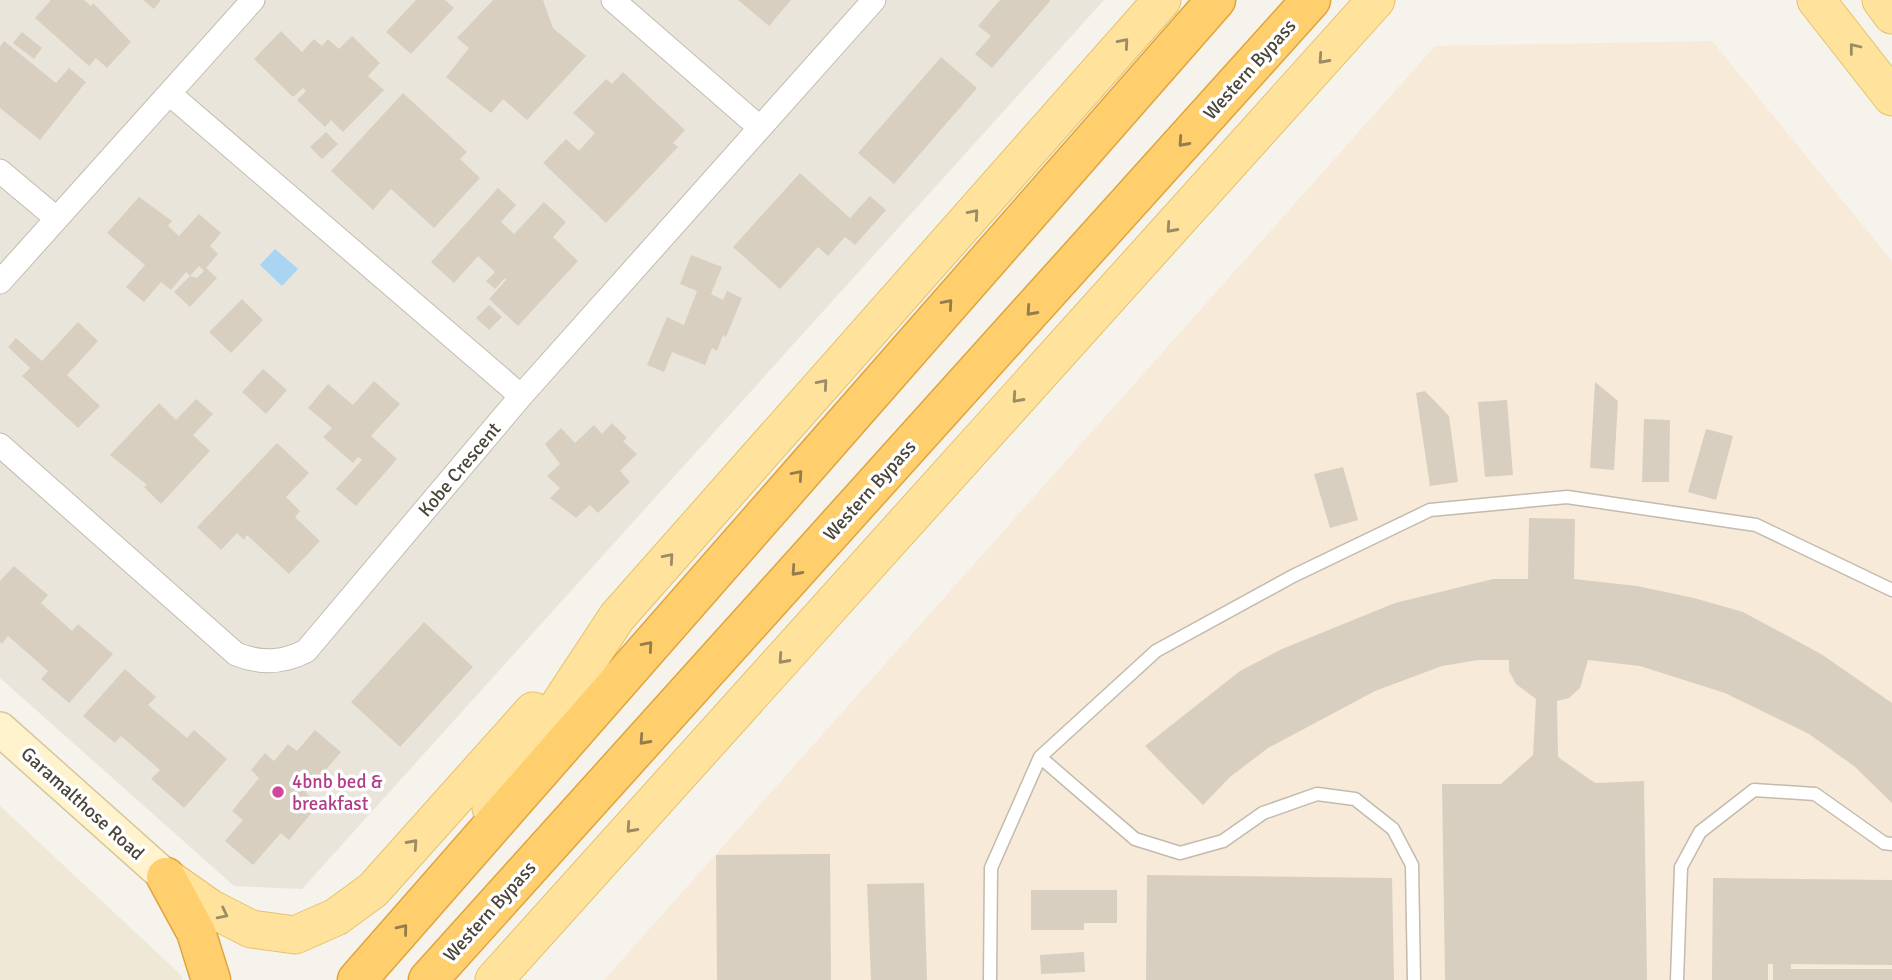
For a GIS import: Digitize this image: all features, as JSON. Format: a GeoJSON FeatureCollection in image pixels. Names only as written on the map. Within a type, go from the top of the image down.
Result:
{"type":"FeatureCollection","features":[{"type":"Feature","properties":{"kind":"highway"},"geometry":{"type":"LineString","coordinates":[[358,980],[447,874],[1216,0]]}},
{"type":"Feature","properties":{"kind":"highway","name":"Western Bypass"},"geometry":{"type":"LineString","coordinates":[[428,980],[1311,0]]}},
{"type":"Feature","properties":{"kind":"highway"},"geometry":{"type":"LineString","coordinates":[[166,877],[196,932],[211,980]]}},
{"type":"Feature","properties":{"kind":"main road"},"geometry":{"type":"LineString","coordinates":[[166,877],[210,908],[251,929],[295,935],[336,917],[373,890],[1162,0]]}},
{"type":"Feature","properties":{"kind":"main road"},"geometry":{"type":"LineString","coordinates":[[1816,0],[1892,97]]}},
{"type":"Feature","properties":{"kind":"main road"},"geometry":{"type":"LineString","coordinates":[[1881,0],[1892,15]]}},
{"type":"Feature","properties":{"kind":"main road"},"geometry":{"type":"LineString","coordinates":[[494,980],[1375,3]]}},
{"type":"Feature","properties":{"kind":"main road"},"geometry":{"type":"LineString","coordinates":[[447,874],[617,617]]}},
{"type":"Feature","properties":{"kind":"street"},"geometry":{"type":"LineString","coordinates":[[0,282],[171,95],[253,0]]}},
{"type":"Feature","properties":{"kind":"street"},"geometry":{"type":"LineString","coordinates":[[613,0],[759,127]]}},
{"type":"Feature","properties":{"kind":"street","name":"Kobe Crescent"},"geometry":{"type":"LineString","coordinates":[[0,445],[236,654],[251,660],[289,660],[306,651],[521,396],[874,0]]}},
{"type":"Feature","properties":{"kind":"street"},"geometry":{"type":"LineString","coordinates":[[171,95],[521,396]]}},
{"type":"Feature","properties":{"kind":"street"},"geometry":{"type":"LineString","coordinates":[[0,171],[56,218]]}},
{"type":"Feature","properties":{"kind":"street","name":"Garamalthose Road"},"geometry":{"type":"LineString","coordinates":[[0,729],[166,877]]}},
{"type":"Feature","properties":{"kind":"lane"},"geometry":{"type":"LineString","coordinates":[[990,980],[991,867],[1040,757],[1156,651],[1293,576],[1430,510],[1567,497],[1756,525],[1892,590]]}},
{"type":"Feature","properties":{"kind":"lane"},"geometry":{"type":"LineString","coordinates":[[1040,757],[1135,839],[1180,853],[1223,841],[1263,813],[1317,794],[1355,799],[1393,830],[1412,865],[1415,980]]}},
{"type":"Feature","properties":{"kind":"lane"},"geometry":{"type":"LineString","coordinates":[[1677,980],[1681,867],[1700,832],[1754,789],[1815,794],[1884,844],[1892,844]]}},
{"type":"Feature","properties":{"kind":"shaded area"},"geometry":{"type":"Polygon","coordinates":[[[0,0],[1104,0],[302,889],[234,886],[0,678],[0,0]]]}},
{"type":"Feature","properties":{"kind":"shaded area"},"geometry":{"type":"Polygon","coordinates":[[[1712,41],[1892,261],[1892,980],[604,980],[1435,46],[1712,41]]]}},
{"type":"Feature","properties":{"kind":"shaded area"},"geometry":{"type":"Polygon","coordinates":[[[0,806],[181,975],[182,980],[0,980],[0,806]]]}},
{"type":"Feature","properties":{"kind":"water"},"geometry":{"type":"Polygon","coordinates":[[[275,249],[298,269],[282,286],[260,265],[275,249]]]}},
{"type":"Feature","properties":{"kind":"building"},"geometry":{"type":"Polygon","coordinates":[[[51,0],[84,0],[91,6],[93,3],[131,42],[107,68],[96,58],[89,66],[35,18],[51,0]]]}},
{"type":"Feature","properties":{"kind":"building"},"geometry":{"type":"Polygon","coordinates":[[[143,0],[161,0],[154,9],[143,0]]]}},
{"type":"Feature","properties":{"kind":"building"},"geometry":{"type":"Polygon","coordinates":[[[416,0],[445,0],[454,8],[411,54],[386,32],[416,0]]]}},
{"type":"Feature","properties":{"kind":"building"},"geometry":{"type":"Polygon","coordinates":[[[493,0],[543,0],[553,28],[586,56],[527,120],[503,99],[491,113],[446,77],[469,48],[457,38],[493,0]]]}},
{"type":"Feature","properties":{"kind":"building"},"geometry":{"type":"Polygon","coordinates":[[[738,0],[791,0],[769,26],[738,0]]]}},
{"type":"Feature","properties":{"kind":"building"},"geometry":{"type":"Polygon","coordinates":[[[1000,0],[1051,0],[992,68],[975,54],[991,36],[978,26],[1000,0]]]}},
{"type":"Feature","properties":{"kind":"building"},"geometry":{"type":"Polygon","coordinates":[[[281,31],[302,52],[314,39],[322,46],[328,39],[339,49],[352,36],[380,63],[368,76],[384,90],[343,132],[331,120],[325,127],[297,100],[306,91],[303,88],[293,97],[254,59],[281,31]]]}},
{"type":"Feature","properties":{"kind":"building"},"geometry":{"type":"Polygon","coordinates":[[[22,32],[42,48],[34,59],[13,43],[22,32]]]}},
{"type":"Feature","properties":{"kind":"building"},"geometry":{"type":"Polygon","coordinates":[[[4,41],[56,83],[69,68],[86,82],[40,140],[0,108],[0,47],[4,41]]]}},
{"type":"Feature","properties":{"kind":"building"},"geometry":{"type":"Polygon","coordinates":[[[941,57],[977,88],[894,184],[858,153],[941,57]]]}},
{"type":"Feature","properties":{"kind":"building"},"geometry":{"type":"Polygon","coordinates":[[[623,72],[685,130],[673,143],[678,147],[606,223],[543,163],[566,139],[579,151],[595,133],[573,113],[606,79],[612,84],[623,72]]]}},
{"type":"Feature","properties":{"kind":"building"},"geometry":{"type":"Polygon","coordinates":[[[403,93],[467,152],[460,159],[480,178],[434,228],[391,189],[373,210],[331,171],[403,93]]]}},
{"type":"Feature","properties":{"kind":"building"},"geometry":{"type":"Polygon","coordinates":[[[326,132],[338,144],[322,159],[310,147],[326,132]]]}},
{"type":"Feature","properties":{"kind":"building"},"geometry":{"type":"Polygon","coordinates":[[[800,173],[850,218],[870,196],[886,210],[855,245],[845,237],[828,256],[818,247],[780,289],[733,247],[800,173]]]}},
{"type":"Feature","properties":{"kind":"building"},"geometry":{"type":"Polygon","coordinates":[[[498,188],[516,205],[501,222],[514,234],[544,202],[566,222],[553,237],[578,261],[518,326],[489,299],[505,278],[495,289],[486,281],[495,272],[478,256],[454,283],[431,262],[498,188]]]}},
{"type":"Feature","properties":{"kind":"building"},"geometry":{"type":"Polygon","coordinates":[[[139,197],[172,221],[168,226],[179,236],[199,214],[221,233],[210,246],[218,254],[206,268],[217,278],[190,307],[174,292],[190,276],[186,272],[171,290],[161,282],[144,302],[126,287],[145,265],[107,233],[139,197]],[[199,266],[190,276],[197,278],[204,271],[199,266]]]}},
{"type":"Feature","properties":{"kind":"building"},"geometry":{"type":"Polygon","coordinates":[[[691,255],[722,267],[711,294],[723,300],[727,291],[742,298],[726,337],[723,335],[717,351],[712,348],[705,365],[672,352],[664,372],[647,365],[667,317],[684,325],[697,291],[680,284],[691,255]]]}},
{"type":"Feature","properties":{"kind":"building"},"geometry":{"type":"Polygon","coordinates":[[[242,299],[263,320],[231,353],[209,332],[242,299]]]}},
{"type":"Feature","properties":{"kind":"building"},"geometry":{"type":"Polygon","coordinates":[[[489,305],[502,317],[489,330],[476,318],[489,305]]]}},
{"type":"Feature","properties":{"kind":"building"},"geometry":{"type":"Polygon","coordinates":[[[78,322],[98,341],[67,375],[100,406],[78,428],[22,376],[30,368],[8,347],[16,338],[42,361],[78,322]]]}},
{"type":"Feature","properties":{"kind":"building"},"geometry":{"type":"Polygon","coordinates":[[[263,369],[287,390],[266,414],[242,392],[263,369]]]}},
{"type":"Feature","properties":{"kind":"building"},"geometry":{"type":"Polygon","coordinates":[[[374,381],[400,404],[371,436],[397,459],[356,506],[336,489],[362,460],[358,457],[353,463],[323,437],[332,428],[308,408],[328,384],[353,405],[374,381]]]}},
{"type":"Feature","properties":{"kind":"building"},"geometry":{"type":"Polygon","coordinates":[[[1595,382],[1618,401],[1614,470],[1590,468],[1595,382]]]}},
{"type":"Feature","properties":{"kind":"building"},"geometry":{"type":"Polygon","coordinates":[[[1425,391],[1449,416],[1458,482],[1430,486],[1416,393],[1425,391]]]}},
{"type":"Feature","properties":{"kind":"building"},"geometry":{"type":"Polygon","coordinates":[[[196,399],[213,414],[193,435],[210,451],[161,504],[144,487],[147,485],[110,455],[159,403],[176,420],[196,399]]]}},
{"type":"Feature","properties":{"kind":"building"},"geometry":{"type":"Polygon","coordinates":[[[1507,400],[1513,475],[1485,477],[1478,402],[1507,400]]]}},
{"type":"Feature","properties":{"kind":"building"},"geometry":{"type":"Polygon","coordinates":[[[1644,419],[1670,420],[1669,482],[1642,482],[1644,419]]]}},
{"type":"Feature","properties":{"kind":"building"},"geometry":{"type":"Polygon","coordinates":[[[612,423],[627,438],[623,441],[637,454],[620,471],[630,482],[598,513],[590,505],[576,518],[550,498],[560,488],[547,476],[560,464],[545,444],[561,428],[575,443],[594,425],[602,434],[612,423]]]}},
{"type":"Feature","properties":{"kind":"building"},"geometry":{"type":"Polygon","coordinates":[[[1706,429],[1733,436],[1716,500],[1688,492],[1706,429]]]}},
{"type":"Feature","properties":{"kind":"building"},"geometry":{"type":"Polygon","coordinates":[[[277,443],[309,473],[286,497],[300,511],[295,517],[320,541],[289,574],[247,535],[244,540],[237,533],[221,550],[197,527],[277,443]]]}},
{"type":"Feature","properties":{"kind":"building"},"geometry":{"type":"Polygon","coordinates":[[[1343,467],[1358,520],[1330,528],[1314,474],[1343,467]]]}},
{"type":"Feature","properties":{"kind":"building"},"geometry":{"type":"Polygon","coordinates":[[[1529,518],[1575,519],[1574,579],[1637,586],[1743,612],[1821,654],[1892,703],[1892,803],[1854,766],[1809,734],[1725,693],[1640,666],[1588,660],[1580,688],[1569,698],[1557,701],[1558,757],[1595,783],[1644,781],[1647,980],[1445,980],[1442,784],[1501,784],[1533,755],[1536,699],[1516,684],[1509,671],[1509,660],[1478,660],[1442,666],[1375,691],[1268,748],[1230,777],[1203,805],[1145,746],[1240,671],[1282,649],[1395,603],[1493,579],[1528,579],[1529,518]]]}},
{"type":"Feature","properties":{"kind":"building"},"geometry":{"type":"Polygon","coordinates":[[[14,566],[48,595],[41,603],[72,631],[78,624],[113,654],[69,703],[41,679],[48,671],[8,636],[2,644],[0,642],[0,581],[14,566]]]}},
{"type":"Feature","properties":{"kind":"building"},"geometry":{"type":"Polygon","coordinates":[[[424,622],[473,667],[400,747],[351,702],[424,622]]]}},
{"type":"Feature","properties":{"kind":"building"},"geometry":{"type":"Polygon","coordinates":[[[125,669],[156,697],[148,705],[187,738],[194,730],[227,759],[184,808],[151,779],[160,770],[121,736],[115,743],[83,716],[125,669]]]}},
{"type":"Feature","properties":{"kind":"building"},"geometry":{"type":"Polygon","coordinates":[[[315,730],[341,752],[306,793],[319,804],[289,840],[281,833],[253,865],[225,841],[243,820],[232,811],[259,778],[251,770],[265,753],[274,761],[288,744],[297,751],[315,730]]]}},
{"type":"Feature","properties":{"kind":"building"},"geometry":{"type":"Polygon","coordinates":[[[830,854],[831,980],[717,980],[716,855],[830,854]]]}},
{"type":"Feature","properties":{"kind":"building"},"geometry":{"type":"Polygon","coordinates":[[[1147,875],[1392,878],[1394,980],[1146,980],[1147,875]]]}},
{"type":"Feature","properties":{"kind":"building"},"geometry":{"type":"Polygon","coordinates":[[[1713,878],[1892,880],[1892,965],[1791,964],[1791,969],[1892,969],[1892,980],[1773,980],[1773,964],[1768,964],[1768,980],[1712,980],[1713,878]]]}},
{"type":"Feature","properties":{"kind":"building"},"geometry":{"type":"Polygon","coordinates":[[[924,883],[927,980],[871,980],[867,884],[924,883]]]}},
{"type":"Feature","properties":{"kind":"building"},"geometry":{"type":"Polygon","coordinates":[[[1031,890],[1117,890],[1117,923],[1084,923],[1084,930],[1031,930],[1031,890]]]}},
{"type":"Feature","properties":{"kind":"building"},"geometry":{"type":"Polygon","coordinates":[[[1084,952],[1085,972],[1041,974],[1040,955],[1084,952]]]}},
{"type":"Feature","properties":{"kind":"place","name":"4bnb bed & breakfast"},"geometry":{"type":"Point","coordinates":[278,792]}}]}
